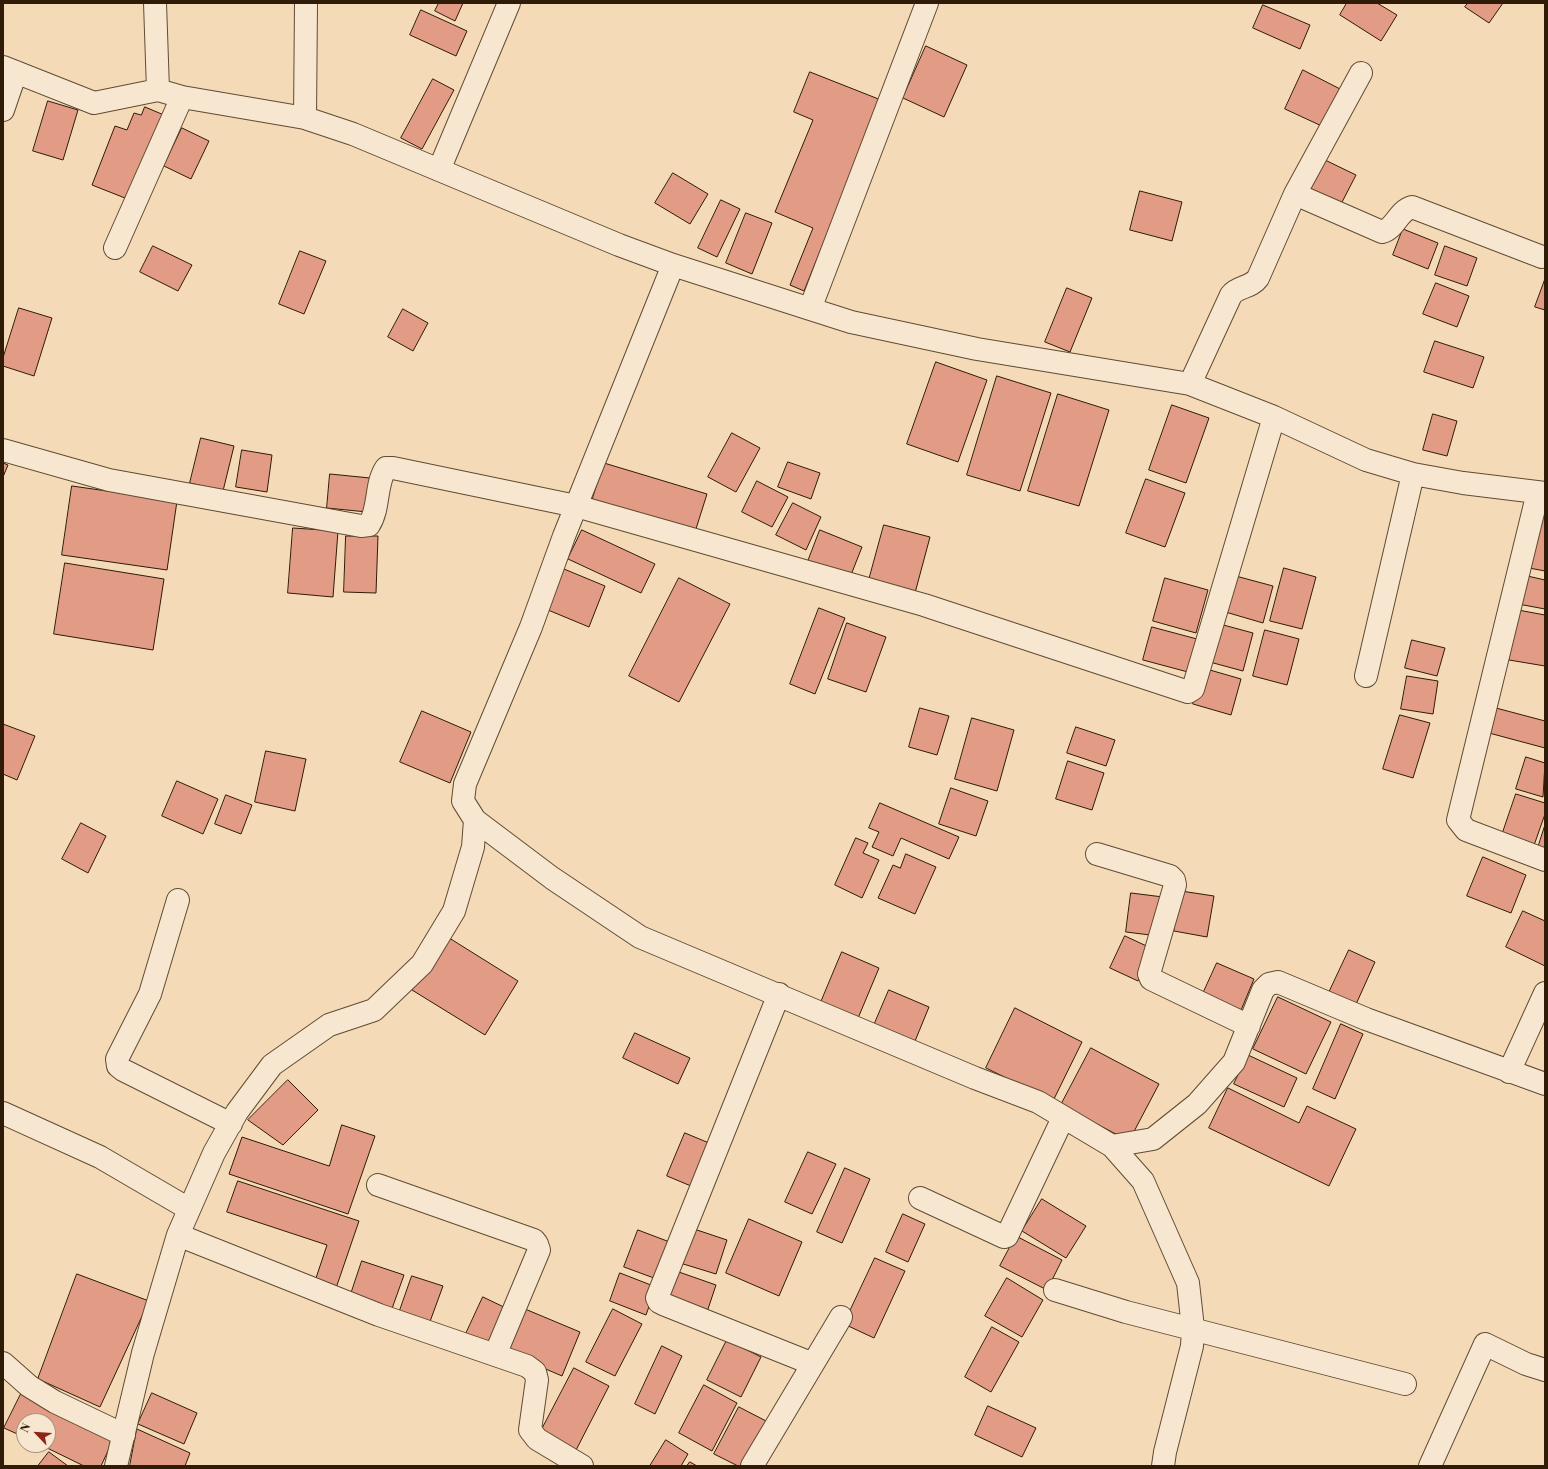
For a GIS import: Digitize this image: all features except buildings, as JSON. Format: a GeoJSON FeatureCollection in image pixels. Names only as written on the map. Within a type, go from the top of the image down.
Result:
{"type":"FeatureCollection","features":[{"type":"Feature","properties":{"kind":"street"},"geometry":{"type":"LineString","coordinates":[[155,3],[158,90]]}},
{"type":"Feature","properties":{"kind":"street"},"geometry":{"type":"LineString","coordinates":[[305,118],[306,3]]}},
{"type":"Feature","properties":{"kind":"street"},"geometry":{"type":"LineString","coordinates":[[438,170],[509,3]]}},
{"type":"Feature","properties":{"kind":"street"},"geometry":{"type":"LineString","coordinates":[[810,309],[927,3]]}},
{"type":"Feature","properties":{"kind":"street"},"geometry":{"type":"LineString","coordinates":[[3,110],[9,70],[94,103],[158,90],[182,97],[305,118],[353,134],[619,245],[673,265],[851,322],[977,349],[1190,384],[1274,417],[1366,460],[1413,474],[1463,483],[1541,492],[1458,820],[1466,830],[1545,860]]}},
{"type":"Feature","properties":{"kind":"street"},"geometry":{"type":"LineString","coordinates":[[1190,384],[1231,295],[1239,289],[1253,284],[1258,278],[1295,194],[1361,73]]}},
{"type":"Feature","properties":{"kind":"street"},"geometry":{"type":"LineString","coordinates":[[115,248],[182,97]]}},
{"type":"Feature","properties":{"kind":"street"},"geometry":{"type":"LineString","coordinates":[[1295,194],[1382,232],[1389,229],[1402,212],[1412,207],[1542,257]]}},
{"type":"Feature","properties":{"kind":"street"},"geometry":{"type":"LineString","coordinates":[[673,265],[576,506],[531,628],[465,784],[463,801],[475,820],[552,878],[640,937],[779,994],[975,1078],[1038,1102],[1112,1146],[1144,1181],[1188,1283],[1193,1328],[1192,1346],[1165,1452],[1163,1466]]}},
{"type":"Feature","properties":{"kind":"street"},"geometry":{"type":"LineString","coordinates":[[3,450],[109,480],[362,526],[369,525],[374,518],[382,474],[386,468],[576,506],[924,605],[1188,692],[1193,689],[1274,417]]}},
{"type":"Feature","properties":{"kind":"street"},"geometry":{"type":"LineString","coordinates":[[1366,676],[1413,474]]}},
{"type":"Feature","properties":{"kind":"street"},"geometry":{"type":"LineString","coordinates":[[116,1466],[143,1353],[178,1235],[214,1153],[237,1112],[272,1066],[329,1024],[374,1010],[422,964],[454,911],[473,847],[475,820]]}},
{"type":"Feature","properties":{"kind":"street"},"geometry":{"type":"LineString","coordinates":[[1097,854],[1170,876],[1174,880],[1175,885],[1149,974],[1150,979],[1249,1026]]}},
{"type":"Feature","properties":{"kind":"street"},"geometry":{"type":"LineString","coordinates":[[178,900],[150,994],[117,1060],[118,1066],[123,1070],[231,1124]]}},
{"type":"Feature","properties":{"kind":"street"},"geometry":{"type":"LineString","coordinates":[[1112,1146],[1153,1139],[1197,1104],[1234,1062],[1263,990],[1269,984],[1278,982],[1366,1019],[1545,1084]]}},
{"type":"Feature","properties":{"kind":"street"},"geometry":{"type":"LineString","coordinates":[[1509,1072],[1545,993]]}},
{"type":"Feature","properties":{"kind":"street"},"geometry":{"type":"LineString","coordinates":[[779,994],[657,1298],[659,1302],[663,1304],[813,1364]]}},
{"type":"Feature","properties":{"kind":"street"},"geometry":{"type":"LineString","coordinates":[[3,1113],[100,1157],[189,1210]]}},
{"type":"Feature","properties":{"kind":"street"},"geometry":{"type":"LineString","coordinates":[[920,1198],[1004,1237],[1007,1236],[1063,1118]]}},
{"type":"Feature","properties":{"kind":"street"},"geometry":{"type":"LineString","coordinates":[[378,1184],[534,1240],[538,1244],[539,1250],[495,1355]]}},
{"type":"Feature","properties":{"kind":"street"},"geometry":{"type":"LineString","coordinates":[[178,1235],[379,1316],[527,1366],[534,1372],[537,1380],[530,1430],[537,1438],[582,1466]]}},
{"type":"Feature","properties":{"kind":"street"},"geometry":{"type":"LineString","coordinates":[[1055,1290],[1126,1312],[1193,1328],[1405,1384]]}},
{"type":"Feature","properties":{"kind":"street"},"geometry":{"type":"LineString","coordinates":[[752,1466],[841,1317]]}},
{"type":"Feature","properties":{"kind":"street"},"geometry":{"type":"LineString","coordinates":[[1430,1466],[1485,1344],[1526,1364],[1545,1370]]}},
{"type":"Feature","properties":{"kind":"street"},"geometry":{"type":"LineString","coordinates":[[3,1363],[29,1386],[55,1402],[124,1435]]}}]}
